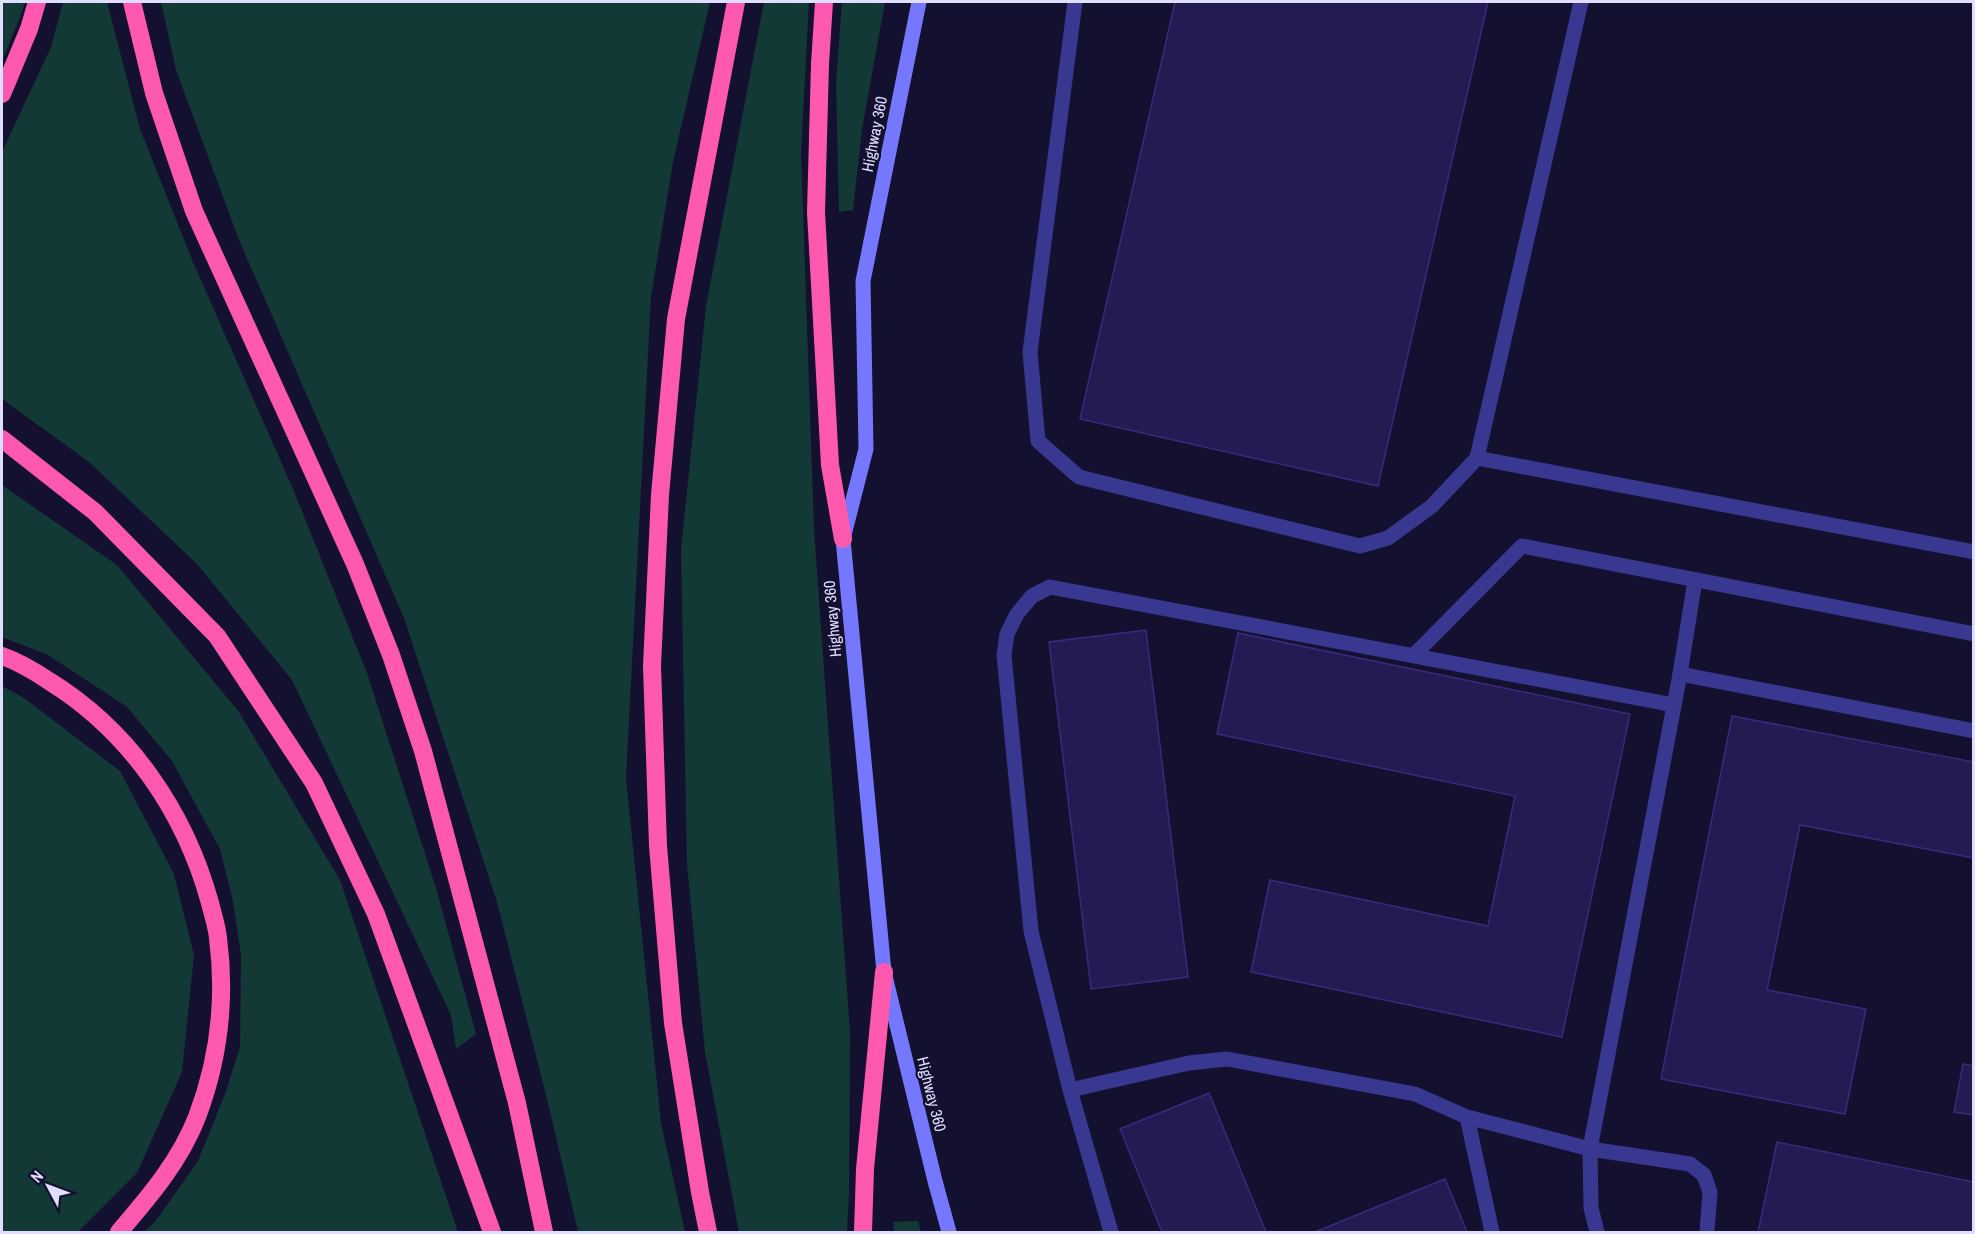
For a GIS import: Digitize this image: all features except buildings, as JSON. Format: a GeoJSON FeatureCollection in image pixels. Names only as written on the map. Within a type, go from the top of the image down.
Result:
{"type":"FeatureCollection","features":[{"type":"Feature","properties":{"kind":"highway"},"geometry":{"type":"LineString","coordinates":[[2,94],[29,29],[37,2]]}},
{"type":"Feature","properties":{"kind":"highway"},"geometry":{"type":"LineString","coordinates":[[132,2],[154,93],[194,211],[355,564],[391,655],[423,751],[517,1103],[544,1233]]}},
{"type":"Feature","properties":{"kind":"highway"},"geometry":{"type":"LineString","coordinates":[[708,1233],[673,1023],[658,846],[652,666],[660,495],[676,320],[736,2]]}},
{"type":"Feature","properties":{"kind":"highway"},"geometry":{"type":"LineString","coordinates":[[824,2],[816,212],[831,465],[843,540]]}},
{"type":"Feature","properties":{"kind":"highway"},"geometry":{"type":"LineString","coordinates":[[2,439],[95,512],[217,636],[314,783],[376,914],[492,1233]]}},
{"type":"Feature","properties":{"kind":"highway"},"geometry":{"type":"LineString","coordinates":[[2,656],[19,662],[67,692],[112,729],[148,772],[180,823],[203,879],[218,936],[222,983],[220,1028],[211,1072],[197,1118],[178,1155],[158,1186],[119,1233]]}},
{"type":"Feature","properties":{"kind":"highway"},"geometry":{"type":"LineString","coordinates":[[863,1233],[865,1169],[884,972]]}},
{"type":"Feature","properties":{"kind":"main road","name":"Highway 360"},"geometry":{"type":"LineString","coordinates":[[919,2],[862,281],[866,449],[843,540],[884,972],[949,1233]]}},
{"type":"Feature","properties":{"kind":"street"},"geometry":{"type":"LineString","coordinates":[[1076,2],[1030,352],[1038,441],[1079,477],[1360,546],[1388,538],[1432,506],[1477,458],[1581,2]]}},
{"type":"Feature","properties":{"kind":"street"},"geometry":{"type":"LineString","coordinates":[[1477,458],[1974,552]]}},
{"type":"Feature","properties":{"kind":"street"},"geometry":{"type":"LineString","coordinates":[[1414,655],[1522,546],[1974,634]]}},
{"type":"Feature","properties":{"kind":"street"},"geometry":{"type":"LineString","coordinates":[[1597,1233],[1591,1208],[1590,1149],[1680,674],[1695,580]]}},
{"type":"Feature","properties":{"kind":"street"},"geometry":{"type":"LineString","coordinates":[[1111,1233],[1070,1090],[1031,931],[1004,655],[1007,634],[1017,614],[1032,596],[1050,587],[1674,705]]}},
{"type":"Feature","properties":{"kind":"street"},"geometry":{"type":"LineString","coordinates":[[1680,674],[1974,731]]}},
{"type":"Feature","properties":{"kind":"street"},"geometry":{"type":"LineString","coordinates":[[1070,1090],[1189,1063],[1227,1059],[1415,1094],[1467,1117],[1590,1149],[1690,1164],[1704,1174],[1710,1192],[1707,1233]]}},
{"type":"Feature","properties":{"kind":"street"},"geometry":{"type":"LineString","coordinates":[[1467,1117],[1492,1233]]}},
{"type":"Feature","properties":{"kind":"green space"},"geometry":{"type":"Polygon","coordinates":[[[2,2],[25,2],[2,61],[2,2]]]}},
{"type":"Feature","properties":{"kind":"green space"},"geometry":{"type":"Polygon","coordinates":[[[63,2],[107,2],[140,129],[193,262],[293,489],[367,673],[436,888],[476,1034],[456,1049],[451,1015],[292,680],[197,564],[89,462],[2,399],[2,152],[51,47],[63,2]]]}},
{"type":"Feature","properties":{"kind":"green space"},"geometry":{"type":"Polygon","coordinates":[[[161,2],[710,2],[673,162],[651,297],[626,778],[661,1123],[685,1232],[578,1232],[497,902],[404,618],[239,240],[176,70],[161,2]]]}},
{"type":"Feature","properties":{"kind":"green space"},"geometry":{"type":"Polygon","coordinates":[[[764,2],[809,2],[801,153],[814,530],[850,1032],[847,1232],[739,1232],[705,1052],[687,865],[681,549],[706,306],[764,2]]]}},
{"type":"Feature","properties":{"kind":"green space"},"geometry":{"type":"Polygon","coordinates":[[[842,2],[885,2],[862,129],[853,210],[839,212],[836,83],[842,2]]]}},
{"type":"Feature","properties":{"kind":"green space"},"geometry":{"type":"Polygon","coordinates":[[[2,485],[117,565],[239,712],[340,880],[458,1232],[144,1232],[155,1222],[198,1161],[225,1094],[240,1047],[241,955],[233,901],[220,849],[172,761],[127,707],[48,655],[2,637],[2,485]]]}},
{"type":"Feature","properties":{"kind":"green space"},"geometry":{"type":"Polygon","coordinates":[[[2,686],[24,698],[120,771],[174,874],[194,955],[182,1072],[137,1173],[78,1232],[2,1232],[2,686]]]}},
{"type":"Feature","properties":{"kind":"green space"},"geometry":{"type":"Polygon","coordinates":[[[918,1221],[921,1232],[894,1232],[893,1222],[918,1221]]]}}]}
